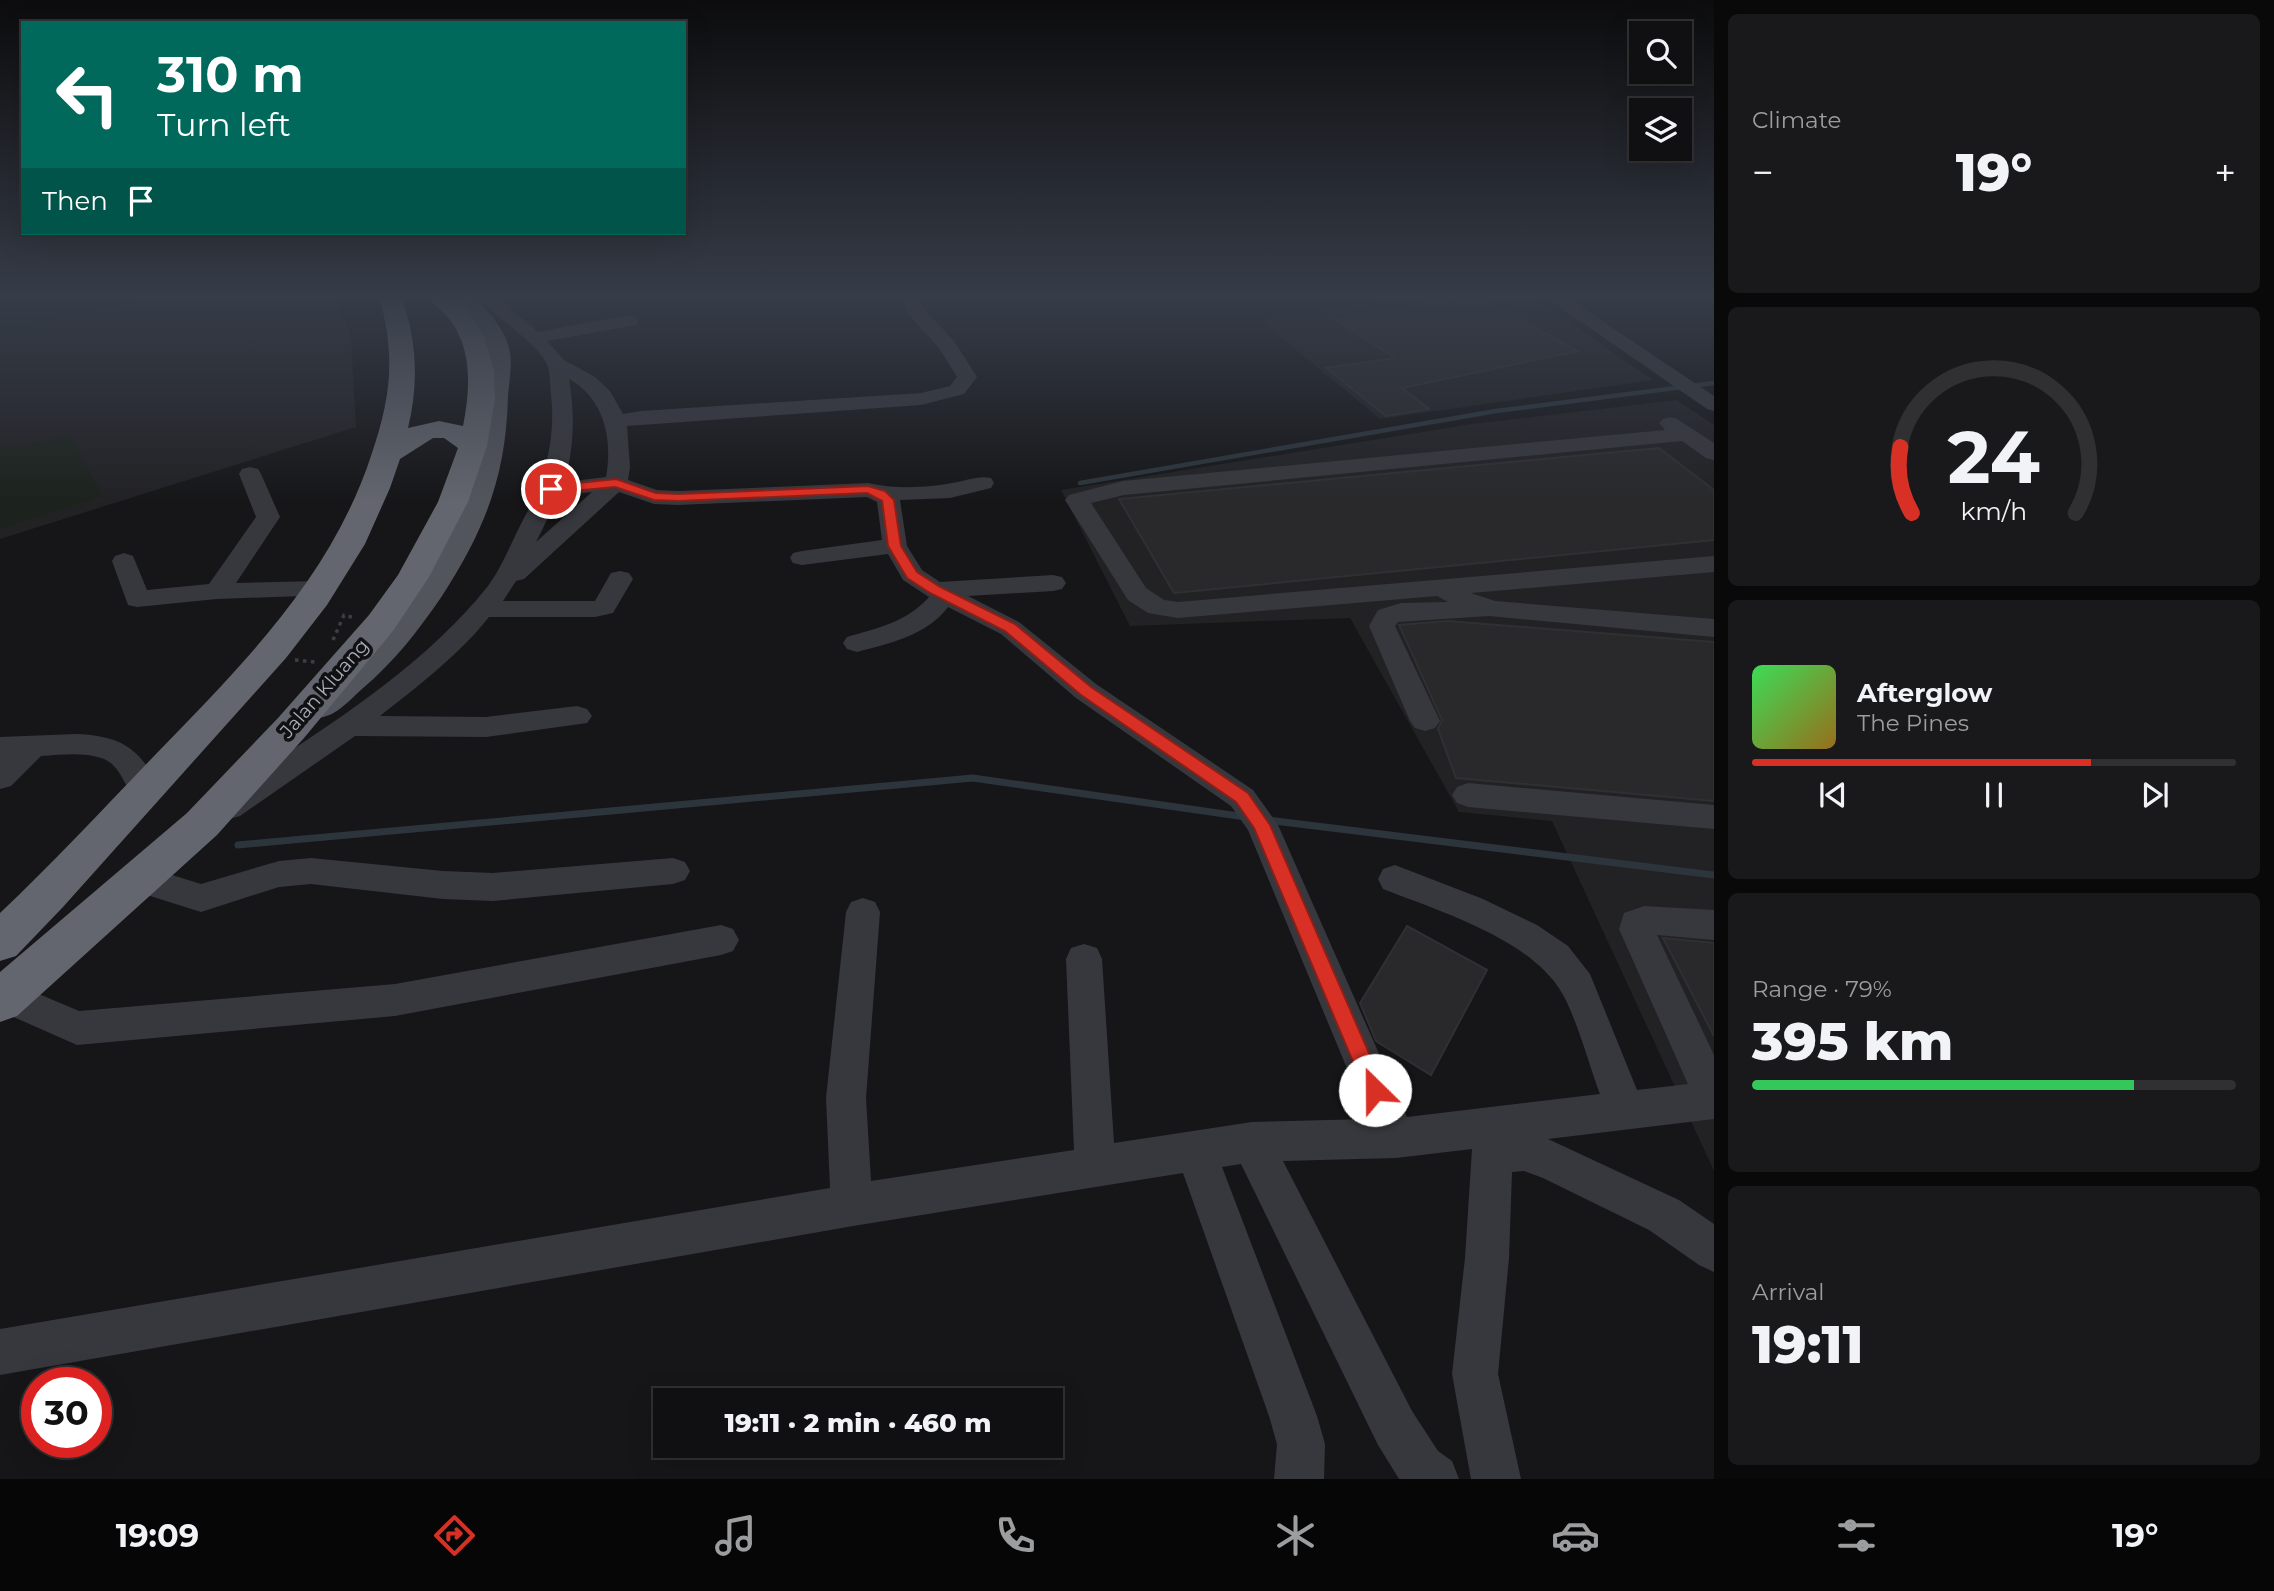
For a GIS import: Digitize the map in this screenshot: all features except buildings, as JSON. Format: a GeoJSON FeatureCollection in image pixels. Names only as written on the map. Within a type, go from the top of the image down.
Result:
{"type":"FeatureCollection","features":[{"type":"Feature","properties":{"kind":"highway"},"geometry":{"type":"LineString","coordinates":[[0,942],[220,710],[320,589],[349,544],[368,503],[402,397],[404,365]]}},
{"type":"Feature","properties":{"kind":"highway","name":"Jalan Kluang"},"geometry":{"type":"LineString","coordinates":[[3,999],[202,824],[381,623],[413,577],[453,502],[473,446],[482,399],[480,365]]}},
{"type":"Feature","properties":{"kind":"highway"},"geometry":{"type":"LineString","coordinates":[[402,397],[416,411],[429,415],[447,413],[482,399]]}},
{"type":"Feature","properties":{"kind":"highway"},"geometry":{"type":"LineString","coordinates":[[384,458],[407,437],[422,431],[453,431],[464,435],[473,446]]}},
{"type":"Feature","properties":{"kind":"main road"},"geometry":{"type":"LineString","coordinates":[[290,728],[375,659],[405,625],[451,556],[468,525],[484,479],[494,421],[498,365]]}},
{"type":"Feature","properties":{"kind":"street"},"geometry":{"type":"LineString","coordinates":[[484,607],[551,489],[561,452],[564,417],[557,365]]}},
{"type":"Feature","properties":{"kind":"street"},"geometry":{"type":"LineString","coordinates":[[202,824],[349,724],[406,681],[616,483],[616,422],[603,396],[588,381],[559,365]]}},
{"type":"Feature","properties":{"kind":"street"},"geometry":{"type":"LineString","coordinates":[[616,422],[641,417],[921,399],[957,390],[967,377],[960,365]]}},
{"type":"Feature","properties":{"kind":"street"},"geometry":{"type":"LineString","coordinates":[[1653,365],[1708,403]]}},
{"type":"Feature","properties":{"kind":"street"},"geometry":{"type":"LineString","coordinates":[[1708,403],[1661,417],[1714,453]]}},
{"type":"Feature","properties":{"kind":"street"},"geometry":{"type":"LineString","coordinates":[[1686,434],[1123,488],[1077,500],[1137,594],[1157,607],[1178,610],[1714,564]]}},
{"type":"Feature","properties":{"kind":"street"},"geometry":{"type":"LineString","coordinates":[[217,591],[268,517],[250,474]]}},
{"type":"Feature","properties":{"kind":"street"},"geometry":{"type":"LineString","coordinates":[[551,489],[616,483],[654,496],[678,498],[868,490],[881,494],[950,491],[983,483]]}},
{"type":"Feature","properties":{"kind":"street"},"geometry":{"type":"LineString","coordinates":[[881,494],[888,500],[895,546],[912,575],[1010,628],[1086,691],[1242,798],[1256,817],[1395,1138]]}},
{"type":"Feature","properties":{"kind":"street"},"geometry":{"type":"LineString","coordinates":[[802,558],[895,546]]}},
{"type":"Feature","properties":{"kind":"street"},"geometry":{"type":"LineString","coordinates":[[124,561],[137,599],[217,591],[320,589]]}},
{"type":"Feature","properties":{"kind":"street"},"geometry":{"type":"LineString","coordinates":[[484,607],[595,609],[604,607],[620,579]]}},
{"type":"Feature","properties":{"kind":"street"},"geometry":{"type":"LineString","coordinates":[[940,592],[1053,583]]}},
{"type":"Feature","properties":{"kind":"street"},"geometry":{"type":"LineString","coordinates":[[996,620],[1003,585]]}},
{"type":"Feature","properties":{"kind":"street"},"geometry":{"type":"LineString","coordinates":[[1438,586],[1464,600],[1494,609]]}},
{"type":"Feature","properties":{"kind":"street"},"geometry":{"type":"LineString","coordinates":[[857,643],[920,623],[931,614],[940,592]]}},
{"type":"Feature","properties":{"kind":"street"},"geometry":{"type":"LineString","coordinates":[[484,607],[592,629]]}},
{"type":"Feature","properties":{"kind":"street"},"geometry":{"type":"LineString","coordinates":[[1425,721],[1382,626],[1387,616],[1401,611],[1494,609],[1714,628]]}},
{"type":"Feature","properties":{"kind":"street"},"geometry":{"type":"LineString","coordinates":[[349,724],[405,728],[486,727],[577,716]]}},
{"type":"Feature","properties":{"kind":"street"},"geometry":{"type":"LineString","coordinates":[[0,748],[79,745],[113,750],[128,761],[146,790]]}},
{"type":"Feature","properties":{"kind":"street"},"geometry":{"type":"LineString","coordinates":[[0,778],[33,746]]}},
{"type":"Feature","properties":{"kind":"street"},"geometry":{"type":"LineString","coordinates":[[1468,795],[1714,817]]}},
{"type":"Feature","properties":{"kind":"street"},"geometry":{"type":"LineString","coordinates":[[140,878],[201,898],[279,874],[311,871],[443,885],[493,887],[673,871]]}},
{"type":"Feature","properties":{"kind":"street"},"geometry":{"type":"LineString","coordinates":[[1395,879],[1471,909],[1525,936],[1555,957],[1577,985],[1626,1111]]}},
{"type":"Feature","properties":{"kind":"street"},"geometry":{"type":"LineString","coordinates":[[853,1206],[847,1153],[846,1098],[863,912]]}},
{"type":"Feature","properties":{"kind":"street"},"geometry":{"type":"LineString","coordinates":[[0,1352],[853,1206],[1252,1142],[1395,1138],[1493,1141],[1626,1111],[1714,1098],[1636,929],[1636,923],[1644,920],[1714,925]]}},
{"type":"Feature","properties":{"kind":"street"},"geometry":{"type":"LineString","coordinates":[[3,999],[77,1028],[395,1000],[721,940]]}},
{"type":"Feature","properties":{"kind":"street"},"geometry":{"type":"LineString","coordinates":[[1084,959],[1095,1168]]}},
{"type":"Feature","properties":{"kind":"street"},"geometry":{"type":"LineString","coordinates":[[1493,1141],[1552,1161],[1664,1215],[1714,1250]]}},
{"type":"Feature","properties":{"kind":"street"},"geometry":{"type":"LineString","coordinates":[[1493,1141],[1487,1258],[1475,1374],[1496,1479]]}},
{"type":"Feature","properties":{"kind":"street"},"geometry":{"type":"LineString","coordinates":[[1252,1142],[1395,1428],[1421,1468],[1434,1479]]}},
{"type":"Feature","properties":{"kind":"street"},"geometry":{"type":"LineString","coordinates":[[1196,1153],[1293,1416],[1301,1444],[1299,1479]]}},
{"type":"Feature","properties":{"kind":"shaded area"},"geometry":{"type":"Polygon","coordinates":[[[0,365],[353,365],[356,427],[0,539],[0,365]]]}},
{"type":"Feature","properties":{"kind":"shaded area"},"geometry":{"type":"Polygon","coordinates":[[[1315,365],[1631,365],[1653,380],[1380,419],[1315,365]]]}},
{"type":"Feature","properties":{"kind":"shaded area"},"geometry":{"type":"Polygon","coordinates":[[[1677,400],[1714,425],[1714,1171],[1552,821],[1459,812],[1350,618],[1130,626],[1061,490],[1472,424],[1677,400]]]}},
{"type":"Feature","properties":{"kind":"shaded area"},"geometry":{"type":"Polygon","coordinates":[[[70,436],[103,496],[0,529],[0,449],[70,436]]]}},
{"type":"Feature","properties":{"kind":"waterway"},"geometry":{"type":"LineString","coordinates":[[1080,483],[1496,411],[1714,383]]}},
{"type":"Feature","properties":{"kind":"waterway"},"geometry":{"type":"LineString","coordinates":[[238,845],[973,778],[1246,817]]}},
{"type":"Feature","properties":{"kind":"waterway"},"geometry":{"type":"LineString","coordinates":[[1267,820],[1714,875]]}},
{"type":"Feature","properties":{"kind":"route"},"geometry":{"type":"LineString","coordinates":[[551,489],[616,483],[634,492],[678,498],[868,490],[881,494],[888,500],[895,546],[912,575],[935,590],[1010,628],[1086,691],[1242,798],[1262,825],[1375,1090]]}}]}
